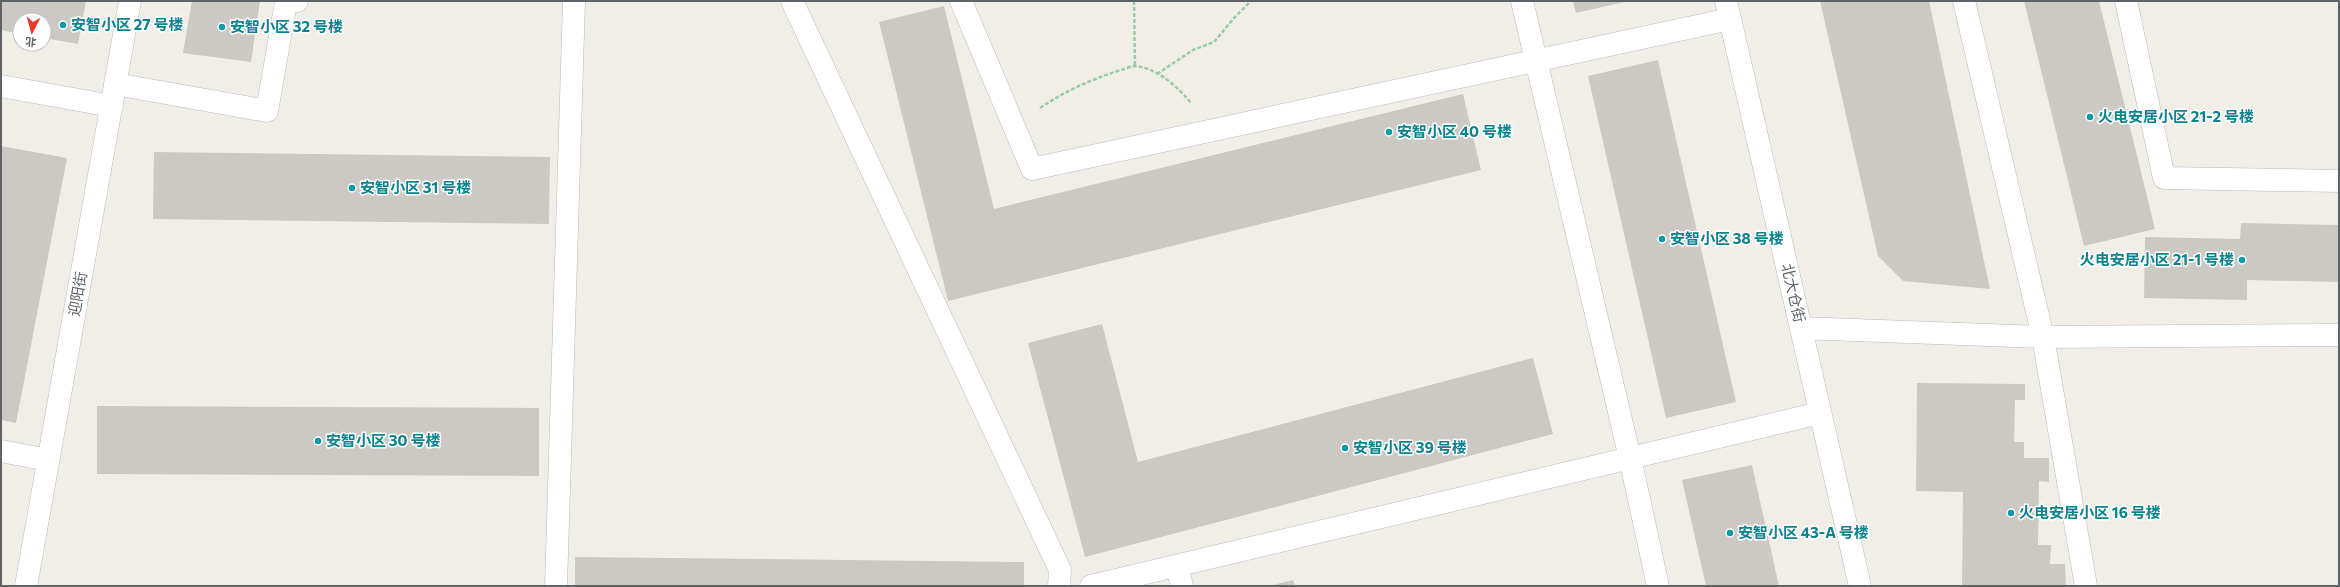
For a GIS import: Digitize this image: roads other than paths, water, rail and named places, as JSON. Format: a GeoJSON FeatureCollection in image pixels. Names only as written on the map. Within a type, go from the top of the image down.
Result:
{"type":"FeatureCollection","features":[{"type":"Feature","properties":{"kind":"street","name":"迎阳街"},"geometry":{"type":"LineString","coordinates":[[26,586],[130,1]]}},
{"type":"Feature","properties":{"kind":"street"},"geometry":{"type":"LineString","coordinates":[[115,84],[267,111],[286,2],[298,1]]}},
{"type":"Feature","properties":{"kind":"street"},"geometry":{"type":"LineString","coordinates":[[556,586],[574,1]]}},
{"type":"Feature","properties":{"kind":"street"},"geometry":{"type":"LineString","coordinates":[[792,1],[1060,570],[1060,586]]}},
{"type":"Feature","properties":{"kind":"street"},"geometry":{"type":"LineString","coordinates":[[961,1],[1032,169],[1535,60],[1728,10]]}},
{"type":"Feature","properties":{"kind":"street"},"geometry":{"type":"LineString","coordinates":[[1522,1],[1630,458],[1658,586]]}},
{"type":"Feature","properties":{"kind":"street"},"geometry":{"type":"LineString","coordinates":[[1964,1],[2043,337],[2086,586]]}},
{"type":"Feature","properties":{"kind":"street"},"geometry":{"type":"LineString","coordinates":[[2126,1],[2164,178],[2339,181]]}},
{"type":"Feature","properties":{"kind":"street","name":"北大仓街"},"geometry":{"type":"LineString","coordinates":[[1728,10],[1860,586]]}},
{"type":"Feature","properties":{"kind":"street"},"geometry":{"type":"LineString","coordinates":[[1,86],[112,106]]}},
{"type":"Feature","properties":{"kind":"street"},"geometry":{"type":"LineString","coordinates":[[1801,328],[2043,337],[2339,335]]}},
{"type":"Feature","properties":{"kind":"street"},"geometry":{"type":"LineString","coordinates":[[1091,586],[1180,576],[1630,458],[1820,413]]}},
{"type":"Feature","properties":{"kind":"street"},"geometry":{"type":"LineString","coordinates":[[1,451],[48,460]]}},
{"type":"Feature","properties":{"kind":"place","name":"安智小区 27 号楼"},"geometry":{"type":"Point","coordinates":[63,25]}},
{"type":"Feature","properties":{"kind":"place","name":"安智小区 32 号楼"},"geometry":{"type":"Point","coordinates":[222,27]}},
{"type":"Feature","properties":{"kind":"place","name":"火电安居小区 21-2 号楼"},"geometry":{"type":"Point","coordinates":[2090,117]}},
{"type":"Feature","properties":{"kind":"place","name":"安智小区 40 号楼"},"geometry":{"type":"Point","coordinates":[1389,132]}},
{"type":"Feature","properties":{"kind":"place","name":"安智小区 31 号楼"},"geometry":{"type":"Point","coordinates":[352,188]}},
{"type":"Feature","properties":{"kind":"place","name":"安智小区 38 号楼"},"geometry":{"type":"Point","coordinates":[1662,239]}},
{"type":"Feature","properties":{"kind":"place","name":"火电安居小区 21-1 号楼"},"geometry":{"type":"Point","coordinates":[2242,260]}},
{"type":"Feature","properties":{"kind":"place","name":"安智小区 30 号楼"},"geometry":{"type":"Point","coordinates":[318,441]}},
{"type":"Feature","properties":{"kind":"place","name":"安智小区 39 号楼"},"geometry":{"type":"Point","coordinates":[1345,448]}},
{"type":"Feature","properties":{"kind":"place","name":"火电安居小区 16 号楼"},"geometry":{"type":"Point","coordinates":[2011,513]}},
{"type":"Feature","properties":{"kind":"place","name":"安智小区 43-A 号楼"},"geometry":{"type":"Point","coordinates":[1730,533]}}]}
